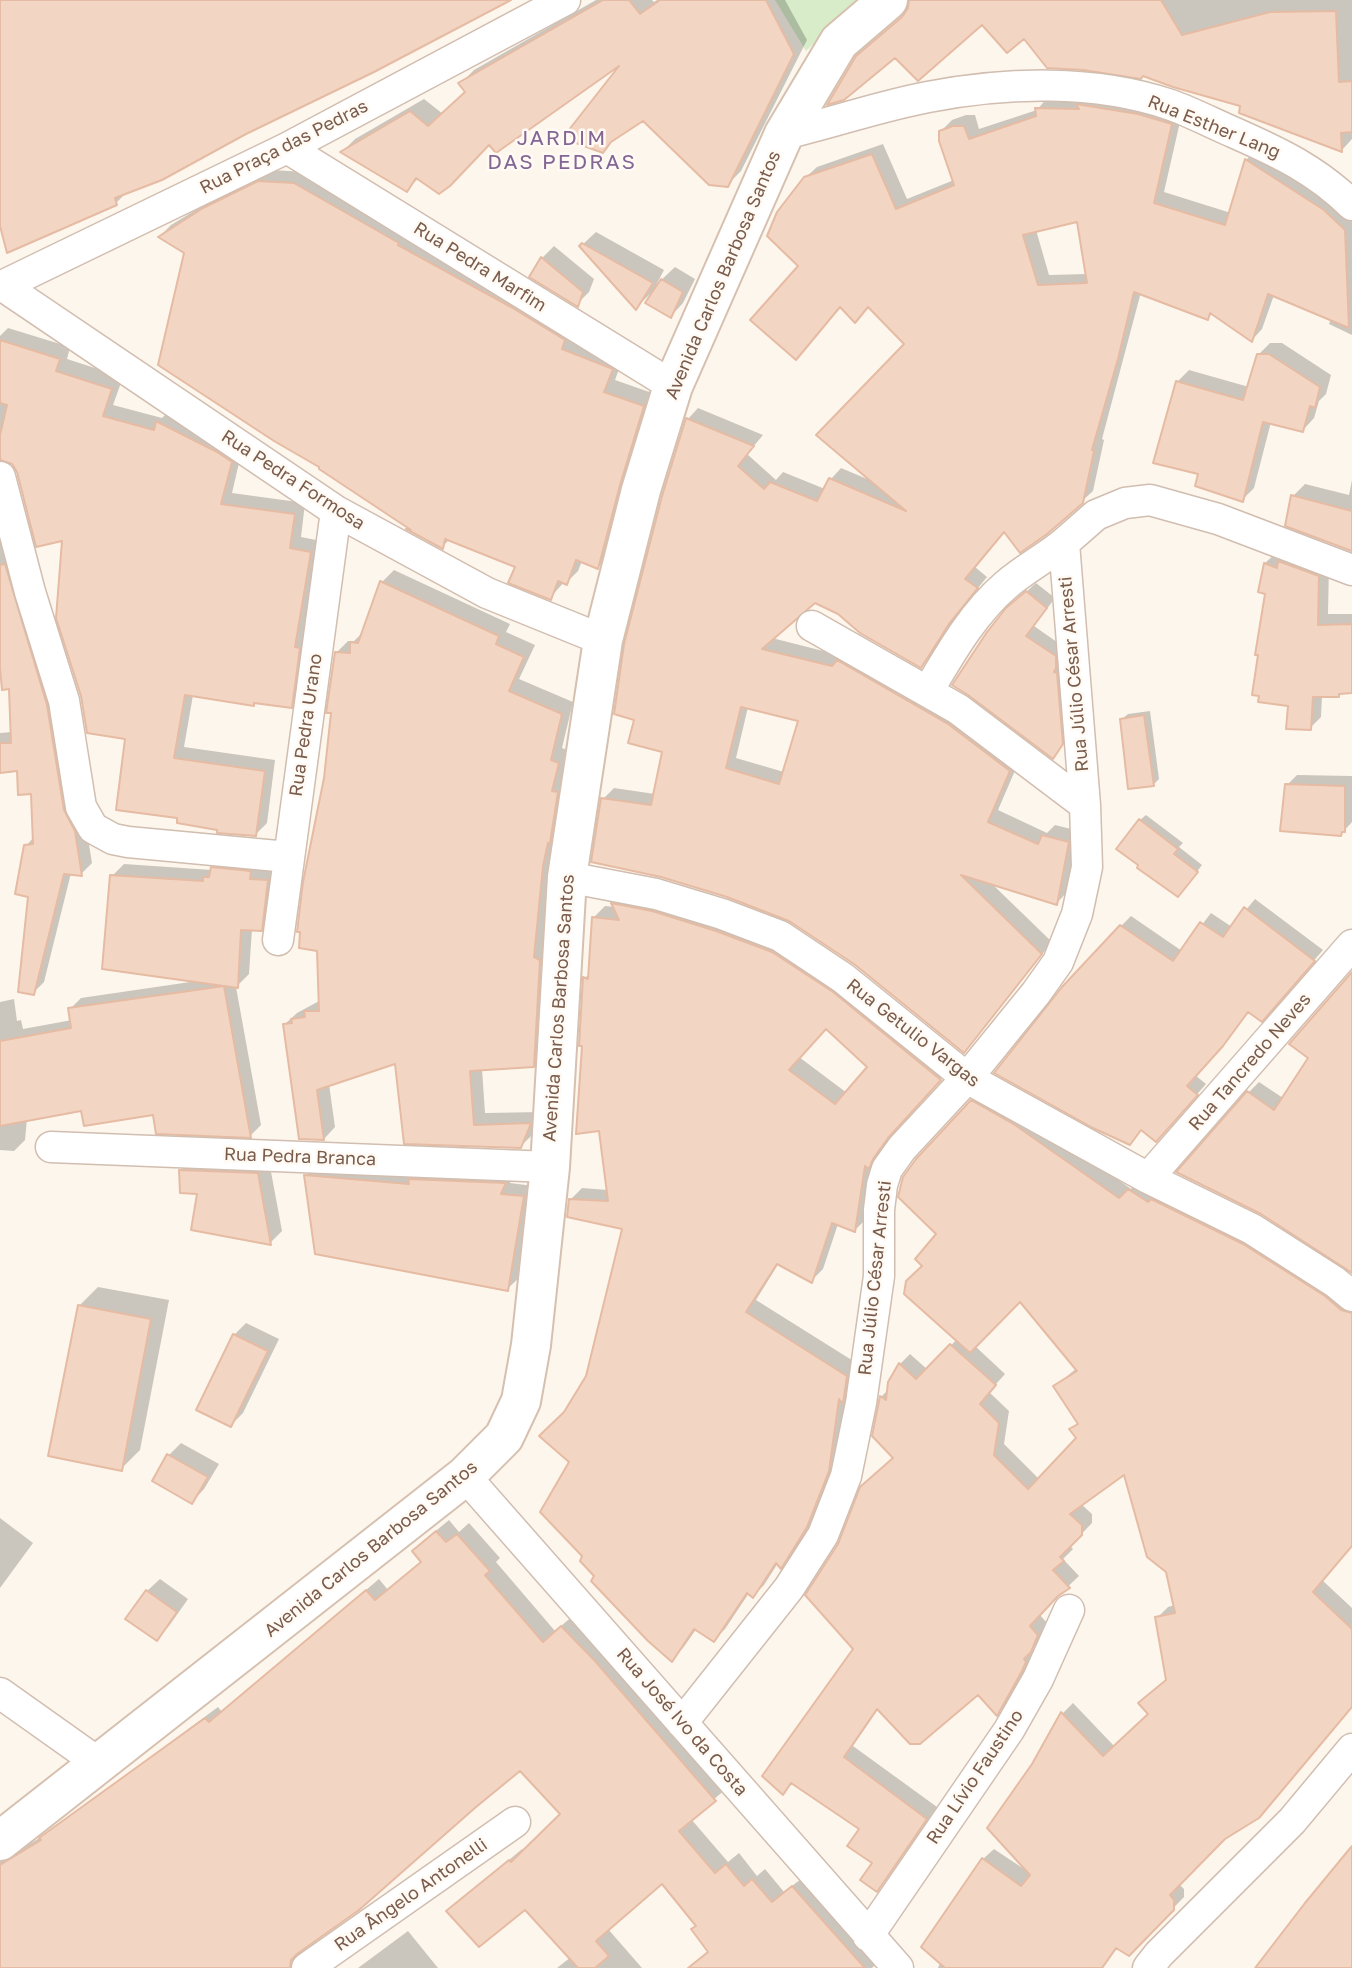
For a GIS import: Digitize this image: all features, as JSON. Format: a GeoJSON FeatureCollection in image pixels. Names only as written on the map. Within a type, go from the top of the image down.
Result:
{"type":"FeatureCollection","features":[{"type":"Feature","properties":{"kind":"main road","name":"Avenida Carlos Barbosa Santos"},"geometry":{"type":"LineString","coordinates":[[0,1841],[465,1476],[504,1437],[520,1401],[531,1345],[550,1167],[567,877],[603,640],[641,490],[673,386],[784,134],[839,42],[888,0]]}},
{"type":"Feature","properties":{"kind":"street","name":"Rua Praça das Pedras"},"geometry":{"type":"LineString","coordinates":[[1,287],[287,148],[565,0]]}},
{"type":"Feature","properties":{"kind":"street","name":"Rua Esther Lang"},"geometry":{"type":"LineString","coordinates":[[784,134],[925,97],[959,91],[1041,86],[1091,89],[1171,105],[1306,167],[1349,200]]}},
{"type":"Feature","properties":{"kind":"street","name":"Rua Pedra Marfim"},"geometry":{"type":"LineString","coordinates":[[287,148],[673,386]]}},
{"type":"Feature","properties":{"kind":"street","name":"Rua Pedra Formosa"},"geometry":{"type":"LineString","coordinates":[[1,287],[336,511],[487,593],[603,640]]}},
{"type":"Feature","properties":{"kind":"street"},"geometry":{"type":"LineString","coordinates":[[0,477],[30,592],[64,701],[81,807],[93,828],[113,839],[128,842],[288,857]]}},
{"type":"Feature","properties":{"kind":"street","name":"Rua Júlio César Arresti"},"geometry":{"type":"LineString","coordinates":[[928,691],[969,626],[991,599],[1096,515],[1125,503],[1150,500],[1218,519],[1352,570]]}},
{"type":"Feature","properties":{"kind":"street","name":"Rua Pedra Urano"},"geometry":{"type":"LineString","coordinates":[[278,940],[336,511]]}},
{"type":"Feature","properties":{"kind":"street","name":"Rua Júlio César Arresti"},"geometry":{"type":"LineString","coordinates":[[682,1723],[789,1588],[823,1535],[846,1476],[861,1403],[879,1276],[879,1210],[887,1169],[902,1148],[967,1078],[1036,993],[1058,961],[1077,914],[1087,867],[1085,805],[1064,543]]}},
{"type":"Feature","properties":{"kind":"street","name":"Rua Júlio César Arresti"},"geometry":{"type":"LineString","coordinates":[[812,626],[928,691],[978,723],[1085,805]]}},
{"type":"Feature","properties":{"kind":"street","name":"Rua Getulio Vargas"},"geometry":{"type":"LineString","coordinates":[[567,877],[656,894],[722,914],[780,936],[843,978],[967,1078],[1148,1178],[1252,1229],[1335,1282],[1352,1296]]}},
{"type":"Feature","properties":{"kind":"street","name":"Rua Tancredo Neves"},"geometry":{"type":"LineString","coordinates":[[1148,1178],[1352,945]]}},
{"type":"Feature","properties":{"kind":"street","name":"Rua Pedra Branca"},"geometry":{"type":"LineString","coordinates":[[51,1147],[550,1167]]}},
{"type":"Feature","properties":{"kind":"street","name":"Rua José Ivo da Costa"},"geometry":{"type":"LineString","coordinates":[[465,1476],[898,1968]]}},
{"type":"Feature","properties":{"kind":"street","name":"Rua Lívio Faustino"},"geometry":{"type":"LineString","coordinates":[[868,1936],[1009,1730],[1038,1679],[1069,1610]]}},
{"type":"Feature","properties":{"kind":"street"},"geometry":{"type":"LineString","coordinates":[[0,1693],[100,1764]]}},
{"type":"Feature","properties":{"kind":"street"},"geometry":{"type":"LineString","coordinates":[[1159,1963],[1292,1821],[1352,1749]]}},
{"type":"Feature","properties":{"kind":"street","name":"Rua Ângelo Antonelli"},"geometry":{"type":"LineString","coordinates":[[307,1968],[515,1822]]}},
{"type":"Feature","properties":{"kind":"green space"},"geometry":{"type":"Polygon","coordinates":[[[775,0],[868,0],[836,23],[806,51],[775,0]]]}},
{"type":"Feature","properties":{"kind":"building"},"geometry":{"type":"Polygon","coordinates":[[[0,0],[511,0],[374,72],[246,134],[162,180],[115,198],[117,205],[7,253],[0,226],[0,0]]]}},
{"type":"Feature","properties":{"kind":"building"},"geometry":{"type":"Polygon","coordinates":[[[603,0],[629,0],[640,14],[660,0],[766,0],[794,54],[728,187],[709,185],[643,121],[611,142],[603,153],[576,143],[568,131],[619,66],[496,153],[489,145],[439,194],[416,178],[407,192],[340,152],[410,111],[428,126],[465,92],[458,83],[603,0]]]}},
{"type":"Feature","properties":{"kind":"building"},"geometry":{"type":"Polygon","coordinates":[[[909,0],[1161,0],[1182,35],[1270,12],[1336,11],[1339,82],[1352,81],[1352,132],[1341,133],[1342,152],[1239,113],[1240,106],[1143,76],[1141,79],[1083,70],[1047,68],[1024,39],[1007,53],[982,25],[918,81],[895,58],[844,100],[827,105],[856,56],[902,17],[908,8],[909,0]]]}},
{"type":"Feature","properties":{"kind":"building"},"geometry":{"type":"Polygon","coordinates":[[[1076,104],[1138,114],[1172,124],[1154,203],[1225,225],[1245,159],[1324,210],[1345,230],[1349,328],[1268,294],[1252,342],[1210,313],[1208,320],[1134,292],[1092,450],[1094,451],[1083,503],[1020,553],[1004,532],[965,579],[978,588],[949,624],[921,668],[860,633],[838,614],[815,603],[762,649],[832,666],[837,660],[948,724],[1010,771],[988,822],[1038,844],[1042,835],[1069,842],[1057,905],[961,875],[1042,954],[964,1053],[854,964],[789,921],[727,897],[661,877],[591,862],[601,798],[651,805],[662,752],[628,743],[634,720],[614,714],[624,644],[662,496],[686,418],[754,446],[738,466],[764,489],[770,482],[817,501],[829,478],[906,511],[816,435],[904,344],[868,307],[855,323],[840,307],[796,360],[750,320],[798,266],[767,236],[777,212],[804,177],[872,154],[896,209],[954,185],[939,141],[939,131],[953,126],[964,126],[969,139],[1036,116],[1035,108],[1079,109],[1076,104]],[[1077,222],[1023,235],[1038,285],[1087,283],[1077,222]],[[741,707],[726,768],[779,784],[798,721],[741,707]]]}},
{"type":"Feature","properties":{"kind":"building"},"geometry":{"type":"Polygon","coordinates":[[[258,181],[294,183],[565,340],[562,349],[613,369],[604,392],[644,406],[598,569],[576,560],[567,585],[558,581],[551,600],[508,583],[515,567],[445,539],[443,549],[406,529],[411,530],[319,467],[274,441],[158,365],[184,253],[158,237],[203,208],[258,181]]]}},
{"type":"Feature","properties":{"kind":"building"},"geometry":{"type":"Polygon","coordinates":[[[582,243],[653,283],[636,310],[579,246],[582,243]]]}},
{"type":"Feature","properties":{"kind":"building"},"geometry":{"type":"Polygon","coordinates":[[[541,257],[583,292],[578,307],[529,277],[541,257]]]}},
{"type":"Feature","properties":{"kind":"building"},"geometry":{"type":"Polygon","coordinates":[[[661,279],[683,292],[671,318],[645,303],[661,279]]]}},
{"type":"Feature","properties":{"kind":"building"},"geometry":{"type":"Polygon","coordinates":[[[0,340],[60,359],[56,371],[112,389],[103,416],[154,430],[156,421],[232,462],[221,504],[295,514],[290,548],[311,552],[295,647],[300,648],[292,708],[254,703],[254,706],[185,695],[174,758],[265,771],[256,836],[217,833],[217,830],[177,823],[177,818],[116,810],[125,739],[87,733],[81,696],[56,618],[62,541],[36,547],[17,472],[12,464],[0,460],[0,435],[7,405],[0,403],[0,340]]]}},
{"type":"Feature","properties":{"kind":"building"},"geometry":{"type":"Polygon","coordinates":[[[1257,354],[1269,354],[1320,387],[1315,408],[1310,406],[1303,432],[1263,422],[1243,502],[1195,486],[1198,474],[1153,463],[1176,381],[1243,400],[1257,354]]]}},
{"type":"Feature","properties":{"kind":"building"},"geometry":{"type":"Polygon","coordinates":[[[1291,495],[1352,511],[1352,551],[1285,526],[1291,495]]]}},
{"type":"Feature","properties":{"kind":"building"},"geometry":{"type":"Polygon","coordinates":[[[1278,561],[1319,576],[1318,625],[1352,624],[1352,693],[1339,694],[1339,697],[1313,697],[1311,730],[1286,729],[1288,706],[1258,702],[1259,696],[1252,695],[1258,655],[1255,655],[1265,594],[1258,592],[1264,563],[1277,568],[1278,561]]]}},
{"type":"Feature","properties":{"kind":"building"},"geometry":{"type":"Polygon","coordinates":[[[5,564],[47,705],[64,810],[75,831],[82,876],[64,874],[34,995],[18,992],[28,897],[15,894],[24,845],[33,844],[31,794],[18,795],[17,771],[0,773],[0,743],[11,743],[9,689],[2,690],[0,668],[0,565],[5,564]]]}},
{"type":"Feature","properties":{"kind":"building"},"geometry":{"type":"Polygon","coordinates":[[[380,581],[499,636],[496,644],[524,657],[509,691],[562,714],[551,760],[559,763],[552,791],[558,792],[550,843],[543,866],[534,957],[540,960],[534,1067],[470,1071],[474,1125],[531,1123],[521,1148],[404,1144],[395,1064],[317,1090],[324,1140],[299,1139],[283,1024],[292,1023],[291,1019],[305,1017],[304,1011],[319,1011],[317,951],[299,948],[300,932],[297,932],[303,882],[324,778],[331,713],[326,713],[335,652],[350,653],[350,642],[358,643],[380,581]]]}},
{"type":"Feature","properties":{"kind":"building"},"geometry":{"type":"Polygon","coordinates":[[[1026,591],[1047,608],[1026,636],[1056,656],[1054,672],[1057,673],[1063,744],[1053,759],[952,685],[987,632],[1006,608],[1026,591]]]}},
{"type":"Feature","properties":{"kind":"building"},"geometry":{"type":"Polygon","coordinates":[[[1144,715],[1154,786],[1128,789],[1120,719],[1144,715]]]}},
{"type":"Feature","properties":{"kind":"building"},"geometry":{"type":"Polygon","coordinates":[[[1285,784],[1345,786],[1345,832],[1342,832],[1341,836],[1280,831],[1285,784]]]}},
{"type":"Feature","properties":{"kind":"building"},"geometry":{"type":"Polygon","coordinates":[[[1139,819],[1178,849],[1174,854],[1198,872],[1178,897],[1137,868],[1138,865],[1116,849],[1139,819]]]}},
{"type":"Feature","properties":{"kind":"building"},"geometry":{"type":"Polygon","coordinates":[[[211,867],[251,871],[250,879],[268,880],[262,931],[241,930],[238,988],[102,969],[110,875],[203,881],[203,877],[209,877],[211,867]]]}},
{"type":"Feature","properties":{"kind":"building"},"geometry":{"type":"Polygon","coordinates":[[[611,903],[652,911],[772,952],[833,992],[941,1080],[888,1138],[869,1169],[865,1166],[855,1232],[832,1223],[812,1283],[777,1264],[746,1312],[847,1376],[843,1404],[839,1399],[829,1471],[807,1527],[781,1569],[776,1563],[753,1598],[747,1593],[714,1642],[694,1629],[672,1662],[648,1641],[591,1581],[594,1576],[580,1561],[582,1556],[540,1512],[569,1462],[539,1436],[564,1412],[586,1376],[622,1229],[567,1217],[569,1199],[608,1201],[599,1131],[576,1134],[582,1046],[579,1046],[583,977],[588,979],[592,917],[619,920],[611,903]],[[826,1029],[789,1070],[835,1104],[867,1067],[826,1029]]]}},
{"type":"Feature","properties":{"kind":"building"},"geometry":{"type":"Polygon","coordinates":[[[1244,907],[1315,961],[1262,1022],[1248,1012],[1223,1046],[1187,1086],[1198,1095],[1156,1142],[1141,1130],[1130,1145],[1093,1128],[994,1073],[1062,987],[1120,925],[1173,961],[1200,922],[1223,937],[1244,907]]]}},
{"type":"Feature","properties":{"kind":"building"},"geometry":{"type":"Polygon","coordinates":[[[1352,972],[1352,1273],[1261,1214],[1176,1172],[1247,1091],[1274,1110],[1308,1058],[1289,1044],[1352,972]]]}},
{"type":"Feature","properties":{"kind":"building"},"geometry":{"type":"Polygon","coordinates":[[[224,986],[251,1138],[156,1134],[153,1115],[84,1126],[81,1111],[0,1126],[0,1041],[71,1028],[68,1008],[224,986]]]}},
{"type":"Feature","properties":{"kind":"building"},"geometry":{"type":"Polygon","coordinates":[[[971,1100],[1015,1125],[1119,1198],[1128,1189],[1148,1202],[1151,1199],[1243,1244],[1325,1296],[1341,1310],[1352,1313],[1352,1546],[1313,1592],[1352,1629],[1352,1707],[1259,1818],[1225,1839],[1170,1895],[1174,1900],[1174,1910],[1129,1956],[1116,1948],[1102,1968],[945,1968],[921,1947],[982,1858],[1021,1886],[1030,1875],[987,1828],[1032,1764],[1061,1712],[1103,1756],[1148,1714],[1138,1703],[1166,1680],[1155,1617],[1175,1613],[1166,1572],[1147,1557],[1124,1475],[1070,1514],[1082,1525],[1082,1535],[1060,1557],[1064,1561],[1053,1570],[1070,1588],[1058,1596],[1030,1626],[1038,1635],[997,1716],[978,1695],[920,1744],[910,1744],[877,1709],[844,1757],[927,1819],[877,1892],[860,1880],[872,1863],[847,1846],[859,1829],[791,1783],[783,1795],[762,1776],[853,1649],[805,1595],[838,1544],[860,1487],[893,1458],[872,1436],[880,1396],[886,1400],[888,1382],[899,1363],[916,1379],[950,1344],[996,1385],[980,1404],[999,1423],[994,1455],[1028,1489],[1076,1438],[1069,1429],[1078,1424],[1053,1386],[1077,1371],[1020,1302],[970,1353],[904,1294],[906,1281],[922,1266],[915,1259],[936,1234],[898,1197],[903,1177],[916,1159],[971,1100]]]}},
{"type":"Feature","properties":{"kind":"building"},"geometry":{"type":"Polygon","coordinates":[[[179,1170],[258,1173],[271,1245],[191,1230],[197,1194],[180,1193],[179,1170]]]}},
{"type":"Feature","properties":{"kind":"building"},"geometry":{"type":"Polygon","coordinates":[[[304,1175],[409,1184],[408,1179],[506,1183],[501,1194],[524,1196],[508,1291],[315,1254],[304,1175]]]}},
{"type":"Feature","properties":{"kind":"building"},"geometry":{"type":"Polygon","coordinates":[[[78,1305],[151,1319],[122,1471],[48,1456],[78,1305]]]}},
{"type":"Feature","properties":{"kind":"building"},"geometry":{"type":"Polygon","coordinates":[[[233,1334],[268,1351],[231,1427],[196,1410],[233,1334]]]}},
{"type":"Feature","properties":{"kind":"building"},"geometry":{"type":"Polygon","coordinates":[[[167,1454],[208,1477],[192,1504],[152,1481],[167,1454]]]}},
{"type":"Feature","properties":{"kind":"building"},"geometry":{"type":"Polygon","coordinates":[[[436,1531],[446,1542],[457,1534],[490,1571],[485,1575],[543,1642],[561,1626],[595,1661],[716,1801],[679,1831],[715,1873],[726,1864],[744,1886],[752,1879],[772,1902],[792,1886],[865,1968],[688,1968],[708,1952],[691,1929],[696,1926],[662,1884],[596,1941],[609,1956],[595,1968],[578,1968],[525,1910],[479,1947],[446,1911],[509,1860],[511,1862],[560,1814],[520,1771],[359,1910],[297,1954],[291,1960],[290,1968],[0,1968],[0,1865],[41,1840],[39,1838],[205,1718],[209,1722],[366,1590],[375,1600],[421,1562],[412,1551],[436,1531]]]}},
{"type":"Feature","properties":{"kind":"building"},"geometry":{"type":"Polygon","coordinates":[[[146,1590],[177,1612],[157,1641],[125,1619],[146,1590]]]}},
{"type":"Feature","properties":{"kind":"building"},"geometry":{"type":"Polygon","coordinates":[[[1352,1846],[1352,1968],[1255,1968],[1305,1903],[1352,1846]]]}},
{"type":"Feature","properties":{"kind":"district","name":"JARDIM DAS PEDRAS"},"geometry":{"type":"Point","coordinates":[562,150]}}]}
